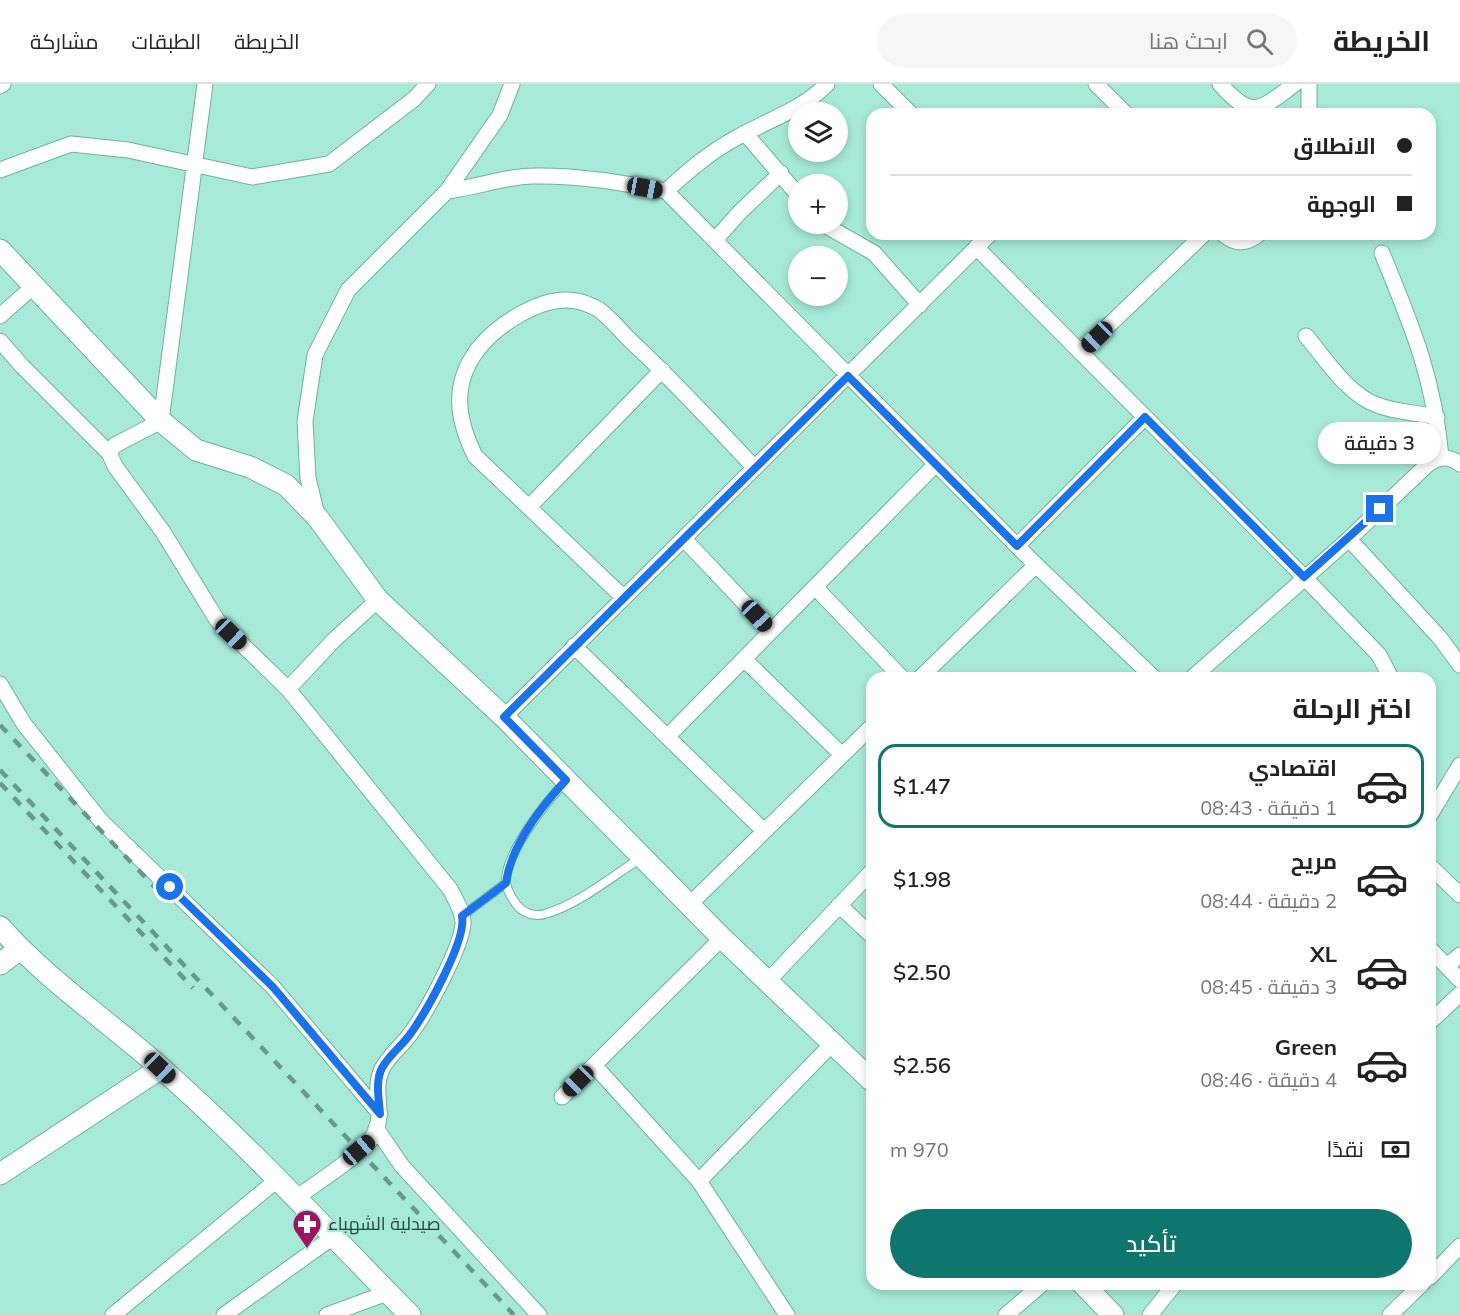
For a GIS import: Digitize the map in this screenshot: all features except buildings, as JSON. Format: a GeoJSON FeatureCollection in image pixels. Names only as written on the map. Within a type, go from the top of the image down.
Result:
{"type":"FeatureCollection","features":[{"type":"Feature","properties":{"kind":"street"},"geometry":{"type":"LineString","coordinates":[[161,421],[205,84]]}},
{"type":"Feature","properties":{"kind":"street"},"geometry":{"type":"LineString","coordinates":[[0,170],[71,144],[128,150],[252,177],[329,164],[414,99],[428,84]]}},
{"type":"Feature","properties":{"kind":"street"},"geometry":{"type":"LineString","coordinates":[[318,518],[308,478],[305,421],[315,355],[348,290],[447,190],[500,115],[512,84]]}},
{"type":"Feature","properties":{"kind":"street"},"geometry":{"type":"LineString","coordinates":[[666,192],[693,166],[745,134],[781,117],[827,84]]}},
{"type":"Feature","properties":{"kind":"street"},"geometry":{"type":"LineString","coordinates":[[881,84],[905,108]]}},
{"type":"Feature","properties":{"kind":"street"},"geometry":{"type":"LineString","coordinates":[[1096,84],[1109,108]]}},
{"type":"Feature","properties":{"kind":"street"},"geometry":{"type":"LineString","coordinates":[[1220,84],[1239,104],[1249,108],[1260,108],[1295,84]]}},
{"type":"Feature","properties":{"kind":"street"},"geometry":{"type":"LineString","coordinates":[[1309,108],[1310,84]]}},
{"type":"Feature","properties":{"kind":"street"},"geometry":{"type":"LineString","coordinates":[[745,134],[788,181]]}},
{"type":"Feature","properties":{"kind":"street"},"geometry":{"type":"LineString","coordinates":[[715,240],[782,173]]}},
{"type":"Feature","properties":{"kind":"street"},"geometry":{"type":"LineString","coordinates":[[447,190],[472,189],[531,176],[603,180],[666,192],[1035,565],[1148,672]]}},
{"type":"Feature","properties":{"kind":"street"},"geometry":{"type":"LineString","coordinates":[[840,234],[873,253],[920,305]]}},
{"type":"Feature","properties":{"kind":"street"},"geometry":{"type":"LineString","coordinates":[[504,717],[984,240]]}},
{"type":"Feature","properties":{"kind":"street"},"geometry":{"type":"LineString","coordinates":[[1082,351],[1198,240]]}},
{"type":"Feature","properties":{"kind":"street"},"geometry":{"type":"LineString","coordinates":[[1231,240],[1242,243],[1248,240]]}},
{"type":"Feature","properties":{"kind":"street"},"geometry":{"type":"LineString","coordinates":[[976,247],[1082,351],[1304,577],[1379,655],[1388,672]]}},
{"type":"Feature","properties":{"kind":"street"},"geometry":{"type":"LineString","coordinates":[[0,250],[161,421],[196,450],[250,467],[286,485],[318,518],[378,600],[504,717],[831,1045],[866,1070]]}},
{"type":"Feature","properties":{"kind":"street"},"geometry":{"type":"LineString","coordinates":[[1382,253],[1423,355],[1437,417],[1441,457]]}},
{"type":"Feature","properties":{"kind":"street"},"geometry":{"type":"LineString","coordinates":[[0,316],[35,285]]}},
{"type":"Feature","properties":{"kind":"street"},"geometry":{"type":"LineString","coordinates":[[624,598],[475,456],[463,431],[458,403],[465,373],[489,335],[512,318],[542,305],[575,300],[597,308],[662,370],[755,468]]}},
{"type":"Feature","properties":{"kind":"street"},"geometry":{"type":"LineString","coordinates":[[1306,336],[1351,387],[1368,401],[1388,408],[1437,417]]}},
{"type":"Feature","properties":{"kind":"street"},"geometry":{"type":"LineString","coordinates":[[0,340],[22,366],[109,453],[115,466],[163,532],[218,620],[288,689],[450,889],[462,916],[463,922],[458,942],[433,998],[410,1034],[382,1069],[378,1091],[378,1121],[364,1146],[296,1198]]}},
{"type":"Feature","properties":{"kind":"street"},"geometry":{"type":"LineString","coordinates":[[530,506],[662,370]]}},
{"type":"Feature","properties":{"kind":"street"},"geometry":{"type":"LineString","coordinates":[[1017,546],[1145,417]]}},
{"type":"Feature","properties":{"kind":"street"},"geometry":{"type":"LineString","coordinates":[[109,453],[115,446],[161,421]]}},
{"type":"Feature","properties":{"kind":"street"},"geometry":{"type":"LineString","coordinates":[[1199,672],[1304,577],[1350,539],[1426,465],[1441,457],[1450,458],[1460,464]]}},
{"type":"Feature","properties":{"kind":"street"},"geometry":{"type":"LineString","coordinates":[[667,737],[936,464]]}},
{"type":"Feature","properties":{"kind":"street"},"geometry":{"type":"LineString","coordinates":[[684,539],[771,631]]}},
{"type":"Feature","properties":{"kind":"street"},"geometry":{"type":"LineString","coordinates":[[1350,539],[1440,638],[1460,665]]}},
{"type":"Feature","properties":{"kind":"street"},"geometry":{"type":"LineString","coordinates":[[926,672],[1035,565]]}},
{"type":"Feature","properties":{"kind":"street"},"geometry":{"type":"LineString","coordinates":[[815,587],[896,672]]}},
{"type":"Feature","properties":{"kind":"street"},"geometry":{"type":"LineString","coordinates":[[288,689],[334,640],[378,600]]}},
{"type":"Feature","properties":{"kind":"street"},"geometry":{"type":"LineString","coordinates":[[574,646],[764,831]]}},
{"type":"Feature","properties":{"kind":"street"},"geometry":{"type":"LineString","coordinates":[[744,659],[842,755]]}},
{"type":"Feature","properties":{"kind":"street"},"geometry":{"type":"LineString","coordinates":[[0,684],[24,724],[101,821],[273,987],[378,1121],[402,1166],[539,1315]]}},
{"type":"Feature","properties":{"kind":"street"},"geometry":{"type":"LineString","coordinates":[[689,905],[866,732]]}},
{"type":"Feature","properties":{"kind":"street"},"geometry":{"type":"LineString","coordinates":[[1436,804],[1460,765]]}},
{"type":"Feature","properties":{"kind":"street"},"geometry":{"type":"LineString","coordinates":[[1436,872],[1460,895]]}},
{"type":"Feature","properties":{"kind":"street"},"geometry":{"type":"LineString","coordinates":[[767,982],[866,877]]}},
{"type":"Feature","properties":{"kind":"street"},"geometry":{"type":"LineString","coordinates":[[840,905],[866,930]]}},
{"type":"Feature","properties":{"kind":"street"},"geometry":{"type":"LineString","coordinates":[[0,927],[62,988],[160,1068],[278,1180],[410,1315]]}},
{"type":"Feature","properties":{"kind":"street"},"geometry":{"type":"LineString","coordinates":[[562,1097],[722,938]]}},
{"type":"Feature","properties":{"kind":"street"},"geometry":{"type":"LineString","coordinates":[[0,964],[20,949]]}},
{"type":"Feature","properties":{"kind":"street"},"geometry":{"type":"LineString","coordinates":[[1436,955],[1460,980]]}},
{"type":"Feature","properties":{"kind":"street"},"geometry":{"type":"LineString","coordinates":[[1447,966],[1460,955]]}},
{"type":"Feature","properties":{"kind":"street"},"geometry":{"type":"LineString","coordinates":[[1436,1016],[1460,994]]}},
{"type":"Feature","properties":{"kind":"street"},"geometry":{"type":"LineString","coordinates":[[699,1181],[831,1045]]}},
{"type":"Feature","properties":{"kind":"street"},"geometry":{"type":"LineString","coordinates":[[594,1065],[699,1181],[787,1315]]}},
{"type":"Feature","properties":{"kind":"street"},"geometry":{"type":"LineString","coordinates":[[0,1174],[160,1068]]}},
{"type":"Feature","properties":{"kind":"street"},"geometry":{"type":"LineString","coordinates":[[113,1315],[278,1180]]}},
{"type":"Feature","properties":{"kind":"street"},"geometry":{"type":"LineString","coordinates":[[224,1315],[333,1237]]}},
{"type":"Feature","properties":{"kind":"street"},"geometry":{"type":"LineString","coordinates":[[1436,1271],[1460,1246]]}},
{"type":"Feature","properties":{"kind":"street"},"geometry":{"type":"LineString","coordinates":[[1006,1315],[1035,1290]]}},
{"type":"Feature","properties":{"kind":"street"},"geometry":{"type":"LineString","coordinates":[[1089,1290],[1113,1315]]}},
{"type":"Feature","properties":{"kind":"street"},"geometry":{"type":"LineString","coordinates":[[1150,1315],[1170,1290]]}},
{"type":"Feature","properties":{"kind":"street"},"geometry":{"type":"LineString","coordinates":[[1390,1315],[1416,1290]]}},
{"type":"Feature","properties":{"kind":"street"},"geometry":{"type":"LineString","coordinates":[[327,1315],[387,1293]]}},
{"type":"Feature","properties":{"kind":"lane"},"geometry":{"type":"LineString","coordinates":[[566,780],[549,798],[508,869],[506,883],[519,908],[532,915],[544,914],[599,886],[642,857]]}},
{"type":"Feature","properties":{"kind":"lane"},"geometry":{"type":"LineString","coordinates":[[462,916],[506,883]]}},
{"type":"Feature","properties":{"kind":"railway"},"geometry":{"type":"LineString","coordinates":[[0,725],[169,902]]}},
{"type":"Feature","properties":{"kind":"railway"},"geometry":{"type":"LineString","coordinates":[[0,770],[514,1315]]}},
{"type":"Feature","properties":{"kind":"railway"},"geometry":{"type":"LineString","coordinates":[[0,783],[193,988]]}},
{"type":"Feature","properties":{"kind":"place","name":"صيدلية الشهباء"},"geometry":{"type":"Point","coordinates":[307,1250]}},
{"type":"Feature","properties":{"kind":"route"},"geometry":{"type":"LineString","coordinates":[[170,887],[273,987],[380,1114],[378,1091],[382,1069],[410,1034],[433,998],[458,942],[463,922],[462,916],[506,883],[508,869],[525,836],[549,798],[566,780],[504,717],[848,376],[1017,546],[1145,417],[1304,577],[1350,539],[1380,509]]}}]}
